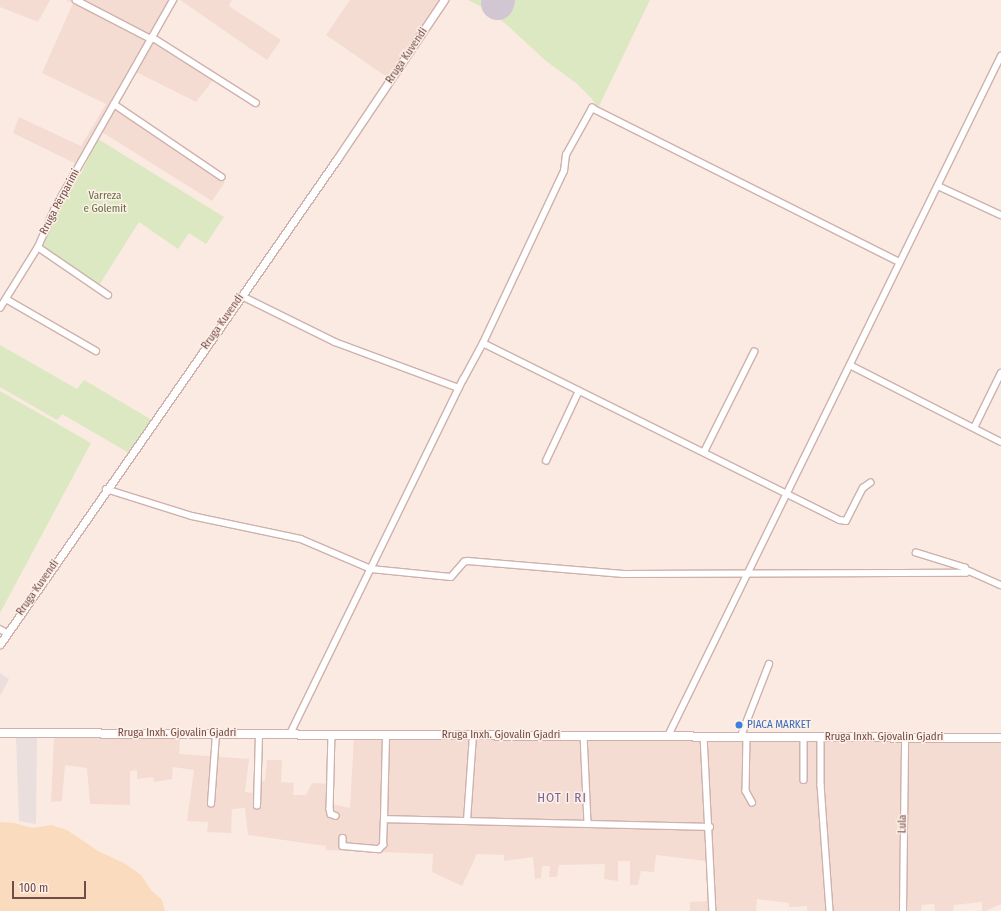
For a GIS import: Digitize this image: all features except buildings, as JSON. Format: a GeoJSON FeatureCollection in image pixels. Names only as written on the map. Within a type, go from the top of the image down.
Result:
{"type":"FeatureCollection","features":[{"type":"Feature","properties":{"kind":"main road","name":"Rruga Inxh. Gjovalin Gjadri"},"geometry":{"type":"LineString","coordinates":[[0,733],[1001,738]]}},
{"type":"Feature","properties":{"kind":"street"},"geometry":{"type":"LineString","coordinates":[[76,0],[152,38],[256,103]]}},
{"type":"Feature","properties":{"kind":"street","name":"Rruga Përparimi"},"geometry":{"type":"LineString","coordinates":[[96,350],[2,303],[38,248],[55,208],[173,0]]}},
{"type":"Feature","properties":{"kind":"street","name":"Rruga Kuvendi"},"geometry":{"type":"LineString","coordinates":[[0,644],[106,489],[242,296],[444,0]]}},
{"type":"Feature","properties":{"kind":"street"},"geometry":{"type":"LineString","coordinates":[[668,736],[1001,56]]}},
{"type":"Feature","properties":{"kind":"street"},"geometry":{"type":"LineString","coordinates":[[114,104],[222,177]]}},
{"type":"Feature","properties":{"kind":"street"},"geometry":{"type":"LineString","coordinates":[[290,734],[459,388],[483,343],[564,171],[566,154],[592,108],[900,262]]}},
{"type":"Feature","properties":{"kind":"street"},"geometry":{"type":"LineString","coordinates":[[938,186],[1001,215]]}},
{"type":"Feature","properties":{"kind":"street"},"geometry":{"type":"LineString","coordinates":[[38,248],[108,295]]}},
{"type":"Feature","properties":{"kind":"street"},"geometry":{"type":"LineString","coordinates":[[242,296],[335,342],[459,388]]}},
{"type":"Feature","properties":{"kind":"street"},"geometry":{"type":"LineString","coordinates":[[483,343],[786,493],[846,521],[863,488],[870,483]]}},
{"type":"Feature","properties":{"kind":"street"},"geometry":{"type":"LineString","coordinates":[[704,452],[754,352]]}},
{"type":"Feature","properties":{"kind":"street"},"geometry":{"type":"LineString","coordinates":[[850,365],[1001,442]]}},
{"type":"Feature","properties":{"kind":"street"},"geometry":{"type":"LineString","coordinates":[[974,428],[1001,373]]}},
{"type":"Feature","properties":{"kind":"street"},"geometry":{"type":"LineString","coordinates":[[546,461],[579,391]]}},
{"type":"Feature","properties":{"kind":"street"},"geometry":{"type":"LineString","coordinates":[[106,489],[192,516],[301,539],[371,569],[451,577],[464,562],[623,574],[962,574],[966,573],[967,570]]}},
{"type":"Feature","properties":{"kind":"street"},"geometry":{"type":"LineString","coordinates":[[916,553],[965,568],[1001,585]]}},
{"type":"Feature","properties":{"kind":"street"},"geometry":{"type":"LineString","coordinates":[[0,629],[7,633]]}},
{"type":"Feature","properties":{"kind":"street"},"geometry":{"type":"LineString","coordinates":[[752,802],[746,791],[744,736],[769,664]]}},
{"type":"Feature","properties":{"kind":"street"},"geometry":{"type":"LineString","coordinates":[[211,804],[216,734]]}},
{"type":"Feature","properties":{"kind":"street"},"geometry":{"type":"LineString","coordinates":[[257,806],[259,734]]}},
{"type":"Feature","properties":{"kind":"street"},"geometry":{"type":"LineString","coordinates":[[332,734],[330,809],[331,814],[336,816]]}},
{"type":"Feature","properties":{"kind":"street"},"geometry":{"type":"LineString","coordinates":[[343,838],[343,846],[379,849],[383,845],[386,734]]}},
{"type":"Feature","properties":{"kind":"street"},"geometry":{"type":"LineString","coordinates":[[467,821],[473,735]]}},
{"type":"Feature","properties":{"kind":"street"},"geometry":{"type":"LineString","coordinates":[[584,736],[588,824]]}},
{"type":"Feature","properties":{"kind":"street"},"geometry":{"type":"LineString","coordinates":[[704,736],[706,792],[710,827],[713,911]]}},
{"type":"Feature","properties":{"kind":"street"},"geometry":{"type":"LineString","coordinates":[[804,736],[804,780]]}},
{"type":"Feature","properties":{"kind":"street"},"geometry":{"type":"LineString","coordinates":[[821,737],[821,785],[830,911]]}},
{"type":"Feature","properties":{"kind":"street","name":"Lula"},"geometry":{"type":"LineString","coordinates":[[903,911],[905,737]]}},
{"type":"Feature","properties":{"kind":"street"},"geometry":{"type":"LineString","coordinates":[[384,819],[588,824],[602,826],[710,827]]}},
{"type":"Feature","properties":{"kind":"shaded area"},"geometry":{"type":"Polygon","coordinates":[[[0,0],[50,0],[38,22],[0,7],[0,0]]]}},
{"type":"Feature","properties":{"kind":"shaded area"},"geometry":{"type":"Polygon","coordinates":[[[66,0],[177,0],[153,43],[213,80],[196,102],[136,72],[115,109],[225,182],[212,201],[97,129],[78,165],[13,133],[19,117],[81,146],[106,104],[42,73],[73,3],[66,0]]]}},
{"type":"Feature","properties":{"kind":"shaded area"},"geometry":{"type":"Polygon","coordinates":[[[180,0],[232,0],[229,6],[281,40],[267,60],[180,0]]]}},
{"type":"Feature","properties":{"kind":"shaded area"},"geometry":{"type":"Polygon","coordinates":[[[350,0],[440,0],[387,77],[326,35],[350,0]]]}},
{"type":"Feature","properties":{"kind":"shaded area"},"geometry":{"type":"Polygon","coordinates":[[[0,673],[9,679],[0,696],[0,673]]]}},
{"type":"Feature","properties":{"kind":"shaded area"},"geometry":{"type":"Polygon","coordinates":[[[78,736],[180,738],[179,754],[249,759],[245,792],[254,793],[254,780],[265,781],[267,760],[282,760],[281,782],[294,783],[293,795],[306,795],[312,783],[333,784],[332,804],[350,808],[354,737],[1001,740],[1001,904],[986,911],[982,911],[982,902],[954,905],[953,911],[935,911],[934,904],[922,905],[921,911],[807,911],[807,906],[789,907],[789,903],[757,899],[756,911],[690,911],[690,902],[708,901],[706,861],[656,855],[654,872],[641,871],[638,885],[630,885],[630,861],[618,861],[618,881],[604,879],[605,864],[559,865],[557,877],[549,877],[550,866],[542,866],[541,878],[535,879],[533,857],[504,861],[504,855],[477,854],[462,886],[432,872],[433,854],[326,850],[326,846],[248,835],[245,808],[232,809],[231,833],[207,832],[208,822],[187,821],[194,770],[173,767],[172,779],[154,782],[153,777],[137,779],[137,770],[130,771],[130,805],[90,804],[87,768],[65,765],[62,801],[51,802],[54,738],[78,736]]]}},
{"type":"Feature","properties":{"kind":"shaded area"},"geometry":{"type":"Polygon","coordinates":[[[16,737],[37,737],[36,824],[19,821],[16,737]]]}},
{"type":"Feature","properties":{"kind":"green space"},"geometry":{"type":"Polygon","coordinates":[[[468,0],[650,0],[598,108],[592,99],[576,83],[546,61],[507,25],[489,11],[468,0]]]}},
{"type":"Feature","properties":{"kind":"green space","name":"Varreza e Golemit"},"geometry":{"type":"Polygon","coordinates":[[[98,139],[224,217],[206,244],[189,233],[178,249],[139,222],[98,287],[39,246],[75,178],[81,174],[98,139]]]}},
{"type":"Feature","properties":{"kind":"green space"},"geometry":{"type":"Polygon","coordinates":[[[0,345],[77,389],[84,380],[152,420],[129,453],[62,414],[57,420],[0,387],[0,345]]]}},
{"type":"Feature","properties":{"kind":"green space"},"geometry":{"type":"Polygon","coordinates":[[[0,391],[91,443],[0,613],[0,391]]]}},
{"type":"Feature","properties":{"kind":"sand"},"geometry":{"type":"Polygon","coordinates":[[[0,822],[14,823],[32,828],[51,825],[67,830],[98,851],[124,863],[141,875],[151,890],[162,900],[165,911],[0,911],[0,822]]]}},
{"type":"Feature","properties":{"kind":"place","name":"PIACA MARKET"},"geometry":{"type":"Point","coordinates":[739,725]}},
{"type":"Feature","properties":{"kind":"district","name":"HOT I RI"},"geometry":{"type":"Point","coordinates":[562,798]}}]}
